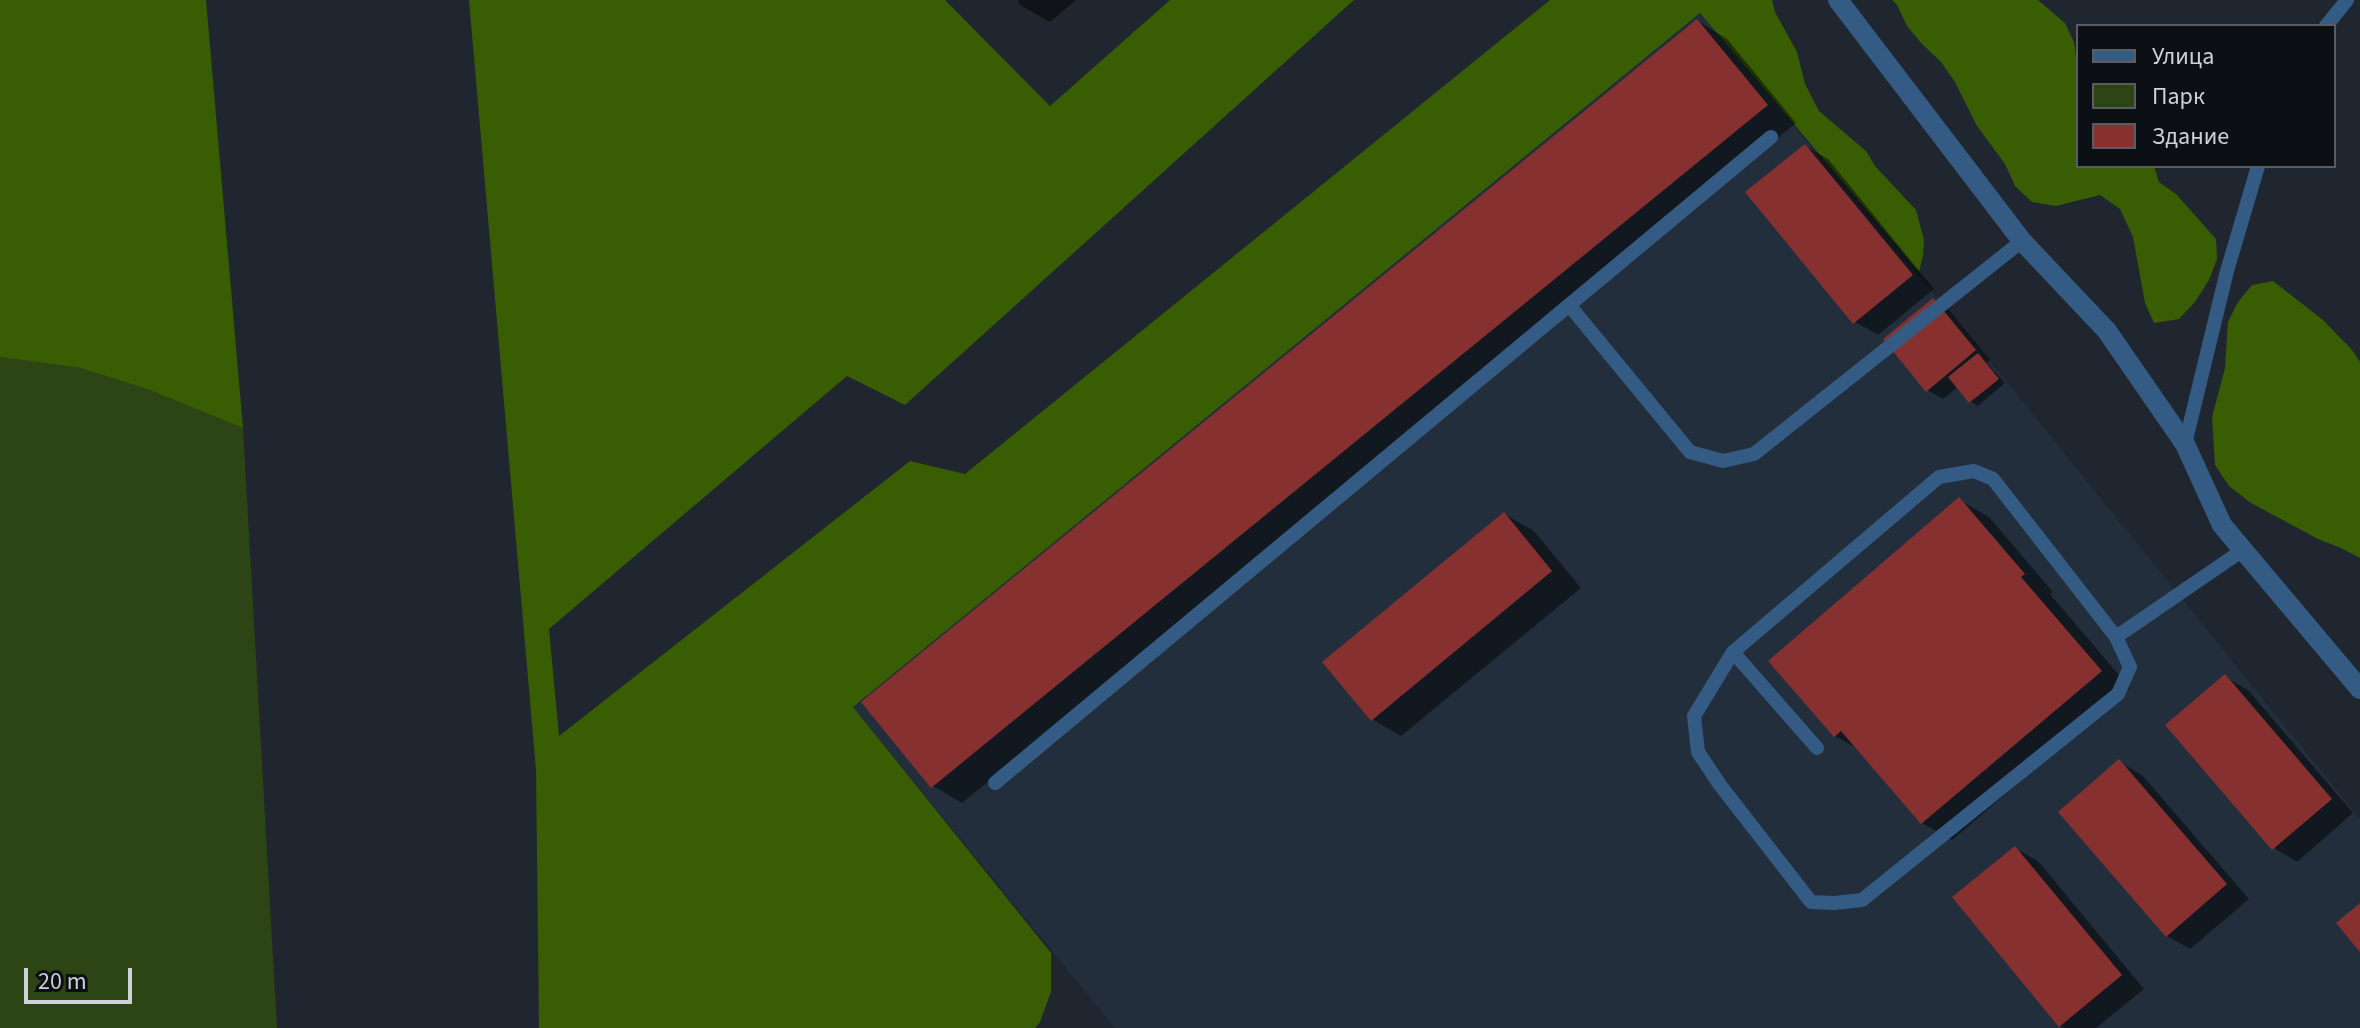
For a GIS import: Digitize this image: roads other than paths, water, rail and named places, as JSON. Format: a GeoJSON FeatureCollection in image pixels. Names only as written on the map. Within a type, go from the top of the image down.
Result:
{"type":"FeatureCollection","features":[{"type":"Feature","properties":{"kind":"street"},"geometry":{"type":"LineString","coordinates":[[1838,0],[2022,241],[2107,331],[2185,444],[2222,525],[2360,689]]}},
{"type":"Feature","properties":{"kind":"lane"},"geometry":{"type":"LineString","coordinates":[[2328,24],[2347,0]]}},
{"type":"Feature","properties":{"kind":"lane"},"geometry":{"type":"LineString","coordinates":[[995,783],[1771,137]]}},
{"type":"Feature","properties":{"kind":"lane"},"geometry":{"type":"LineString","coordinates":[[2185,444],[2227,271],[2257,168]]}},
{"type":"Feature","properties":{"kind":"lane"},"geometry":{"type":"LineString","coordinates":[[1569,305],[1690,452],[1723,461],[1754,454],[2022,241]]}},
{"type":"Feature","properties":{"kind":"lane"},"geometry":{"type":"LineString","coordinates":[[1974,471],[1993,479],[2116,637],[2130,667],[2118,694],[1862,900],[1811,902],[1698,752],[1694,716],[1733,652],[1939,477],[1974,471]]}},
{"type":"Feature","properties":{"kind":"lane"},"geometry":{"type":"LineString","coordinates":[[2116,637],[2243,550]]}},
{"type":"Feature","properties":{"kind":"lane"},"geometry":{"type":"LineString","coordinates":[[1733,652],[1817,748]]}}]}
